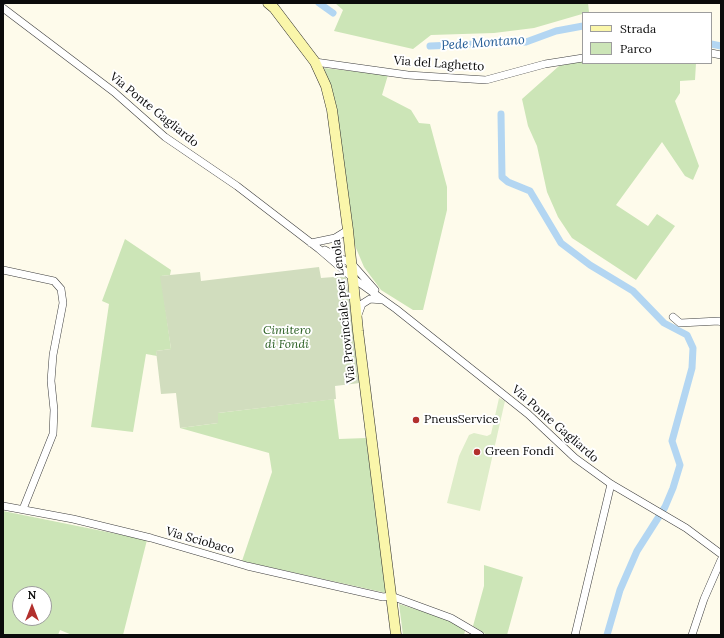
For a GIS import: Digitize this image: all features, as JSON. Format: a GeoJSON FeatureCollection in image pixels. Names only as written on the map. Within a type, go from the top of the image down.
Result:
{"type":"FeatureCollection","features":[{"type":"Feature","properties":{"kind":"main road","name":"Via Provinciale per Lenola"},"geometry":{"type":"LineString","coordinates":[[268,3],[274,8],[316,62],[326,86],[332,110],[354,279],[357,317],[396,635]]}},
{"type":"Feature","properties":{"kind":"street","name":"Via Ponte Gagliardo"},"geometry":{"type":"LineString","coordinates":[[3,8],[114,92],[165,137],[237,186],[311,243],[354,279],[528,414],[575,458],[610,484],[665,515],[721,554]]}},
{"type":"Feature","properties":{"kind":"street","name":"Via del Laghetto"},"geometry":{"type":"LineString","coordinates":[[316,62],[408,75],[486,80],[545,64],[582,58]]}},
{"type":"Feature","properties":{"kind":"street"},"geometry":{"type":"LineString","coordinates":[[311,243],[335,238],[348,230]]}},
{"type":"Feature","properties":{"kind":"street","name":"Via Ponte Gagliardo"},"geometry":{"type":"LineString","coordinates":[[311,243],[352,264],[383,300]]}},
{"type":"Feature","properties":{"kind":"street"},"geometry":{"type":"LineString","coordinates":[[3,270],[54,281],[61,288],[63,303],[53,355],[50,381],[54,410],[53,434],[23,510]]}},
{"type":"Feature","properties":{"kind":"street"},"geometry":{"type":"LineString","coordinates":[[357,317],[362,304],[370,299],[383,300]]}},
{"type":"Feature","properties":{"kind":"street"},"geometry":{"type":"LineString","coordinates":[[673,318],[680,323],[721,322]]}},
{"type":"Feature","properties":{"kind":"street"},"geometry":{"type":"LineString","coordinates":[[575,635],[610,484]]}},
{"type":"Feature","properties":{"kind":"street","name":"Via Sciobaco"},"geometry":{"type":"LineString","coordinates":[[3,506],[73,519],[151,538],[247,566],[289,576],[382,597],[391,596],[451,618],[480,635]]}},
{"type":"Feature","properties":{"kind":"street"},"geometry":{"type":"LineString","coordinates":[[692,635],[704,599],[721,560]]}},
{"type":"Feature","properties":{"kind":"green space"},"geometry":{"type":"Polygon","coordinates":[[[335,3],[588,3],[589,12],[582,12],[582,14],[534,28],[494,33],[431,35],[413,49],[334,31],[343,10],[335,3]]]}},
{"type":"Feature","properties":{"kind":"green space"},"geometry":{"type":"Polygon","coordinates":[[[582,61],[582,64],[696,64],[695,80],[680,81],[680,93],[675,101],[699,166],[693,180],[685,176],[662,142],[616,205],[648,226],[657,214],[675,226],[636,280],[572,238],[558,217],[547,192],[537,146],[528,126],[522,99],[559,66],[582,61]]]}},
{"type":"Feature","properties":{"kind":"green space"},"geometry":{"type":"Polygon","coordinates":[[[324,68],[388,75],[382,95],[411,110],[419,123],[430,124],[447,187],[447,210],[423,310],[413,310],[381,290],[364,267],[353,241],[332,89],[324,68]]]}},
{"type":"Feature","properties":{"kind":"green space"},"geometry":{"type":"Polygon","coordinates":[[[125,239],[171,270],[170,275],[161,276],[171,349],[156,351],[157,356],[146,354],[133,432],[91,427],[109,304],[102,301],[125,239]]]}},
{"type":"Feature","properties":{"kind":"green space","name":"Cimitero di Fondi"},"geometry":{"type":"Polygon","coordinates":[[[319,267],[321,278],[346,276],[360,383],[335,386],[336,399],[218,413],[218,423],[180,428],[176,393],[161,394],[156,351],[171,349],[160,276],[200,272],[201,281],[319,267]]]}},
{"type":"Feature","properties":{"kind":"green space","name":"Green Fondi"},"geometry":{"type":"Polygon","coordinates":[[[499,398],[505,401],[480,511],[447,503],[459,456],[469,435],[474,433],[487,436],[491,434],[499,398]]]}},
{"type":"Feature","properties":{"kind":"green space"},"geometry":{"type":"Polygon","coordinates":[[[334,399],[339,439],[366,438],[386,593],[242,561],[272,472],[269,453],[180,428],[218,423],[218,413],[334,399]]]}},
{"type":"Feature","properties":{"kind":"green space"},"geometry":{"type":"Polygon","coordinates":[[[3,511],[147,540],[123,635],[72,635],[60,630],[58,635],[3,635],[3,511]]]}},
{"type":"Feature","properties":{"kind":"green space"},"geometry":{"type":"Polygon","coordinates":[[[484,565],[523,577],[507,635],[487,635],[473,626],[484,586],[484,565]]]}},
{"type":"Feature","properties":{"kind":"green space"},"geometry":{"type":"Polygon","coordinates":[[[399,604],[450,620],[465,631],[464,635],[403,635],[399,604]]]}},
{"type":"Feature","properties":{"kind":"waterway","name":"Pede Montano"},"geometry":{"type":"LineString","coordinates":[[319,3],[333,13]]}},
{"type":"Feature","properties":{"kind":"waterway","name":"Pede Montano"},"geometry":{"type":"LineString","coordinates":[[430,46],[526,42],[556,31],[582,26]]}},
{"type":"Feature","properties":{"kind":"waterway","name":"Pede Montano"},"geometry":{"type":"LineString","coordinates":[[712,44],[721,46]]}},
{"type":"Feature","properties":{"kind":"waterway"},"geometry":{"type":"LineString","coordinates":[[501,114],[502,177],[508,182],[530,191],[561,243],[590,265],[633,291],[664,323],[687,335],[693,348],[692,368],[672,441],[680,465],[665,507],[637,551],[620,590],[607,635]]}},
{"type":"Feature","properties":{"kind":"place","name":"PneusService"},"geometry":{"type":"Point","coordinates":[416,420]}},
{"type":"Feature","properties":{"kind":"place","name":"Green Fondi"},"geometry":{"type":"Point","coordinates":[477,452]}}]}
